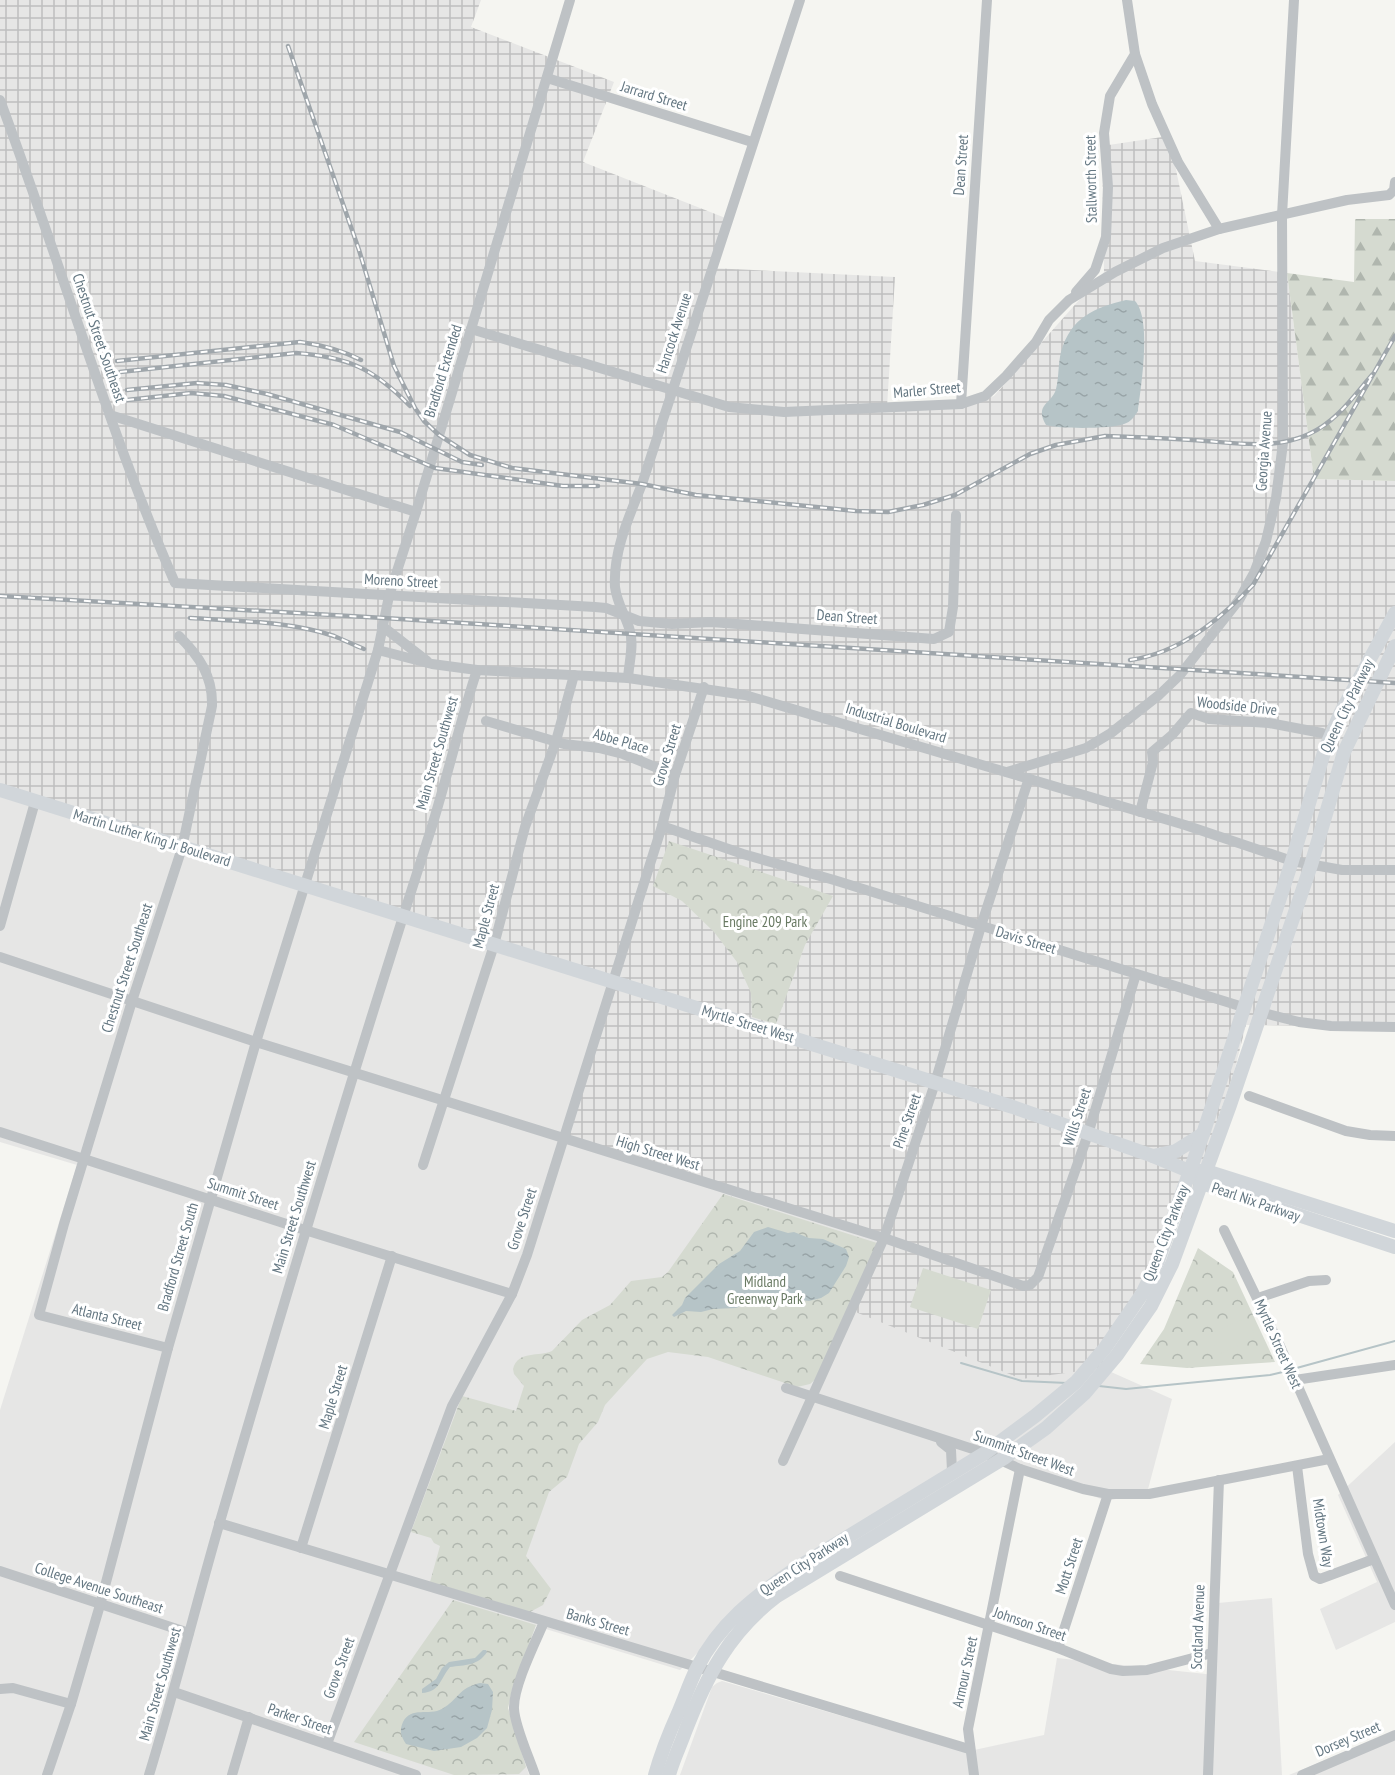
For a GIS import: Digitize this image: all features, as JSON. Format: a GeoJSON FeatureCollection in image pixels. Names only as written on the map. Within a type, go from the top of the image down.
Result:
{"type":"FeatureCollection","features":[{"type":"Feature","properties":{"kind":"main road","name":"Queen City Parkway"},"geometry":{"type":"LineString","coordinates":[[669,1775],[712,1642],[750,1601],[795,1569],[952,1471],[985,1453],[1069,1389],[1106,1348],[1142,1294],[1158,1260],[1203,1134],[1292,861],[1325,749],[1341,712],[1395,614]]}},
{"type":"Feature","properties":{"kind":"main road","name":"Queen City Parkway"},"geometry":{"type":"LineString","coordinates":[[656,1775],[673,1726],[704,1670],[751,1618],[777,1596],[1001,1460],[1046,1428],[1076,1402],[1117,1355],[1151,1306],[1172,1264],[1204,1177],[1311,865],[1340,766],[1358,721],[1395,646]]}},
{"type":"Feature","properties":{"kind":"main road","name":"Martin Luther King Jr Boulevard"},"geometry":{"type":"LineString","coordinates":[[0,790],[305,886]]}},
{"type":"Feature","properties":{"kind":"main road","name":"Myrtle Street West"},"geometry":{"type":"LineString","coordinates":[[305,886],[1013,1107],[1189,1171]]}},
{"type":"Feature","properties":{"kind":"main road","name":"Davis Street"},"geometry":{"type":"LineString","coordinates":[[1244,1007],[1260,1012]]}},
{"type":"Feature","properties":{"kind":"main road"},"geometry":{"type":"LineString","coordinates":[[1153,1156],[1176,1151],[1203,1134]]}},
{"type":"Feature","properties":{"kind":"main road","name":"Pearl Nix Parkway"},"geometry":{"type":"LineString","coordinates":[[1189,1171],[1395,1247]]}},
{"type":"Feature","properties":{"kind":"main road","name":"Pearl Nix Parkway"},"geometry":{"type":"LineString","coordinates":[[1204,1177],[1395,1231]]}},
{"type":"Feature","properties":{"kind":"street","name":"Bradford Extended"},"geometry":{"type":"LineString","coordinates":[[347,750],[378,650],[388,596],[416,512],[570,0]]}},
{"type":"Feature","properties":{"kind":"street","name":"Hancock Avenue"},"geometry":{"type":"LineString","coordinates":[[628,678],[631,635],[615,588],[619,544],[642,484],[800,0]]}},
{"type":"Feature","properties":{"kind":"street","name":"Dean Street"},"geometry":{"type":"LineString","coordinates":[[961,404],[987,0]]}},
{"type":"Feature","properties":{"kind":"street"},"geometry":{"type":"LineString","coordinates":[[1127,0],[1135,54],[1152,104],[1178,162],[1219,229]]}},
{"type":"Feature","properties":{"kind":"street","name":"Georgia Avenue"},"geometry":{"type":"LineString","coordinates":[[1008,772],[1086,748],[1111,733],[1159,695],[1180,675],[1239,600],[1254,573],[1266,541],[1276,498],[1283,443],[1282,214],[1294,0]]}},
{"type":"Feature","properties":{"kind":"street","name":"Stallworth Street"},"geometry":{"type":"LineString","coordinates":[[1069,300],[1095,270],[1106,237],[1108,187],[1104,133],[1110,96],[1135,54]]}},
{"type":"Feature","properties":{"kind":"street","name":"Jarrard Street"},"geometry":{"type":"LineString","coordinates":[[547,78],[752,142]]}},
{"type":"Feature","properties":{"kind":"street","name":"Chestnut Street Southeast"},"geometry":{"type":"LineString","coordinates":[[0,100],[110,415],[175,583]]}},
{"type":"Feature","properties":{"kind":"street","name":"Marler Street"},"geometry":{"type":"LineString","coordinates":[[471,329],[729,407],[784,412],[961,404],[985,396],[1036,342],[1049,320],[1069,300],[1115,272],[1163,248],[1219,229],[1347,200],[1389,195],[1394,190],[1395,182]]}},
{"type":"Feature","properties":{"kind":"street"},"geometry":{"type":"LineString","coordinates":[[110,415],[416,512]]}},
{"type":"Feature","properties":{"kind":"street","name":"Dean Street"},"geometry":{"type":"LineString","coordinates":[[624,616],[639,621],[672,624],[711,622],[934,639],[949,632],[953,606],[956,515]]}},
{"type":"Feature","properties":{"kind":"street","name":"Moreno Street"},"geometry":{"type":"LineString","coordinates":[[175,583],[596,607],[606,608],[624,616]]}},
{"type":"Feature","properties":{"kind":"street"},"geometry":{"type":"LineString","coordinates":[[382,626],[432,664]]}},
{"type":"Feature","properties":{"kind":"street","name":"Chestnut Street Southeast"},"geometry":{"type":"LineString","coordinates":[[39,1315],[132,1001],[182,848],[213,699],[207,672],[197,655],[179,636]]}},
{"type":"Feature","properties":{"kind":"street","name":"Industrial Boulevard"},"geometry":{"type":"LineString","coordinates":[[378,650],[432,664],[477,670],[628,678],[704,687],[745,695],[797,708],[1029,778],[1292,861],[1342,870],[1395,870]]}},
{"type":"Feature","properties":{"kind":"street","name":"Main Street Southwest"},"geometry":{"type":"LineString","coordinates":[[149,1775],[174,1692],[219,1522],[305,1230],[443,791],[462,715],[477,670]]}},
{"type":"Feature","properties":{"kind":"street","name":"Maple Street"},"geometry":{"type":"LineString","coordinates":[[423,1165],[494,945],[525,827],[556,741],[574,675]]}},
{"type":"Feature","properties":{"kind":"street","name":"Grove Street"},"geometry":{"type":"LineString","coordinates":[[327,1744],[452,1406],[512,1294],[527,1255],[662,826],[675,774],[704,687]]}},
{"type":"Feature","properties":{"kind":"street","name":"Woodside Drive"},"geometry":{"type":"LineString","coordinates":[[1140,812],[1153,762],[1152,752],[1191,714],[1209,718],[1269,723],[1322,733]]}},
{"type":"Feature","properties":{"kind":"street","name":"Abbe Place"},"geometry":{"type":"LineString","coordinates":[[486,721],[556,741],[623,754],[675,774]]}},
{"type":"Feature","properties":{"kind":"street","name":"Bradford Street South"},"geometry":{"type":"LineString","coordinates":[[47,1775],[100,1605],[210,1199],[256,1042],[347,750]]}},
{"type":"Feature","properties":{"kind":"street","name":"Pine Street"},"geometry":{"type":"LineString","coordinates":[[783,1461],[884,1238],[935,1083],[981,926],[1029,778]]}},
{"type":"Feature","properties":{"kind":"street"},"geometry":{"type":"LineString","coordinates":[[0,926],[35,802]]}},
{"type":"Feature","properties":{"kind":"street","name":"Davis Street"},"geometry":{"type":"LineString","coordinates":[[662,826],[743,854],[1244,1007]]}},
{"type":"Feature","properties":{"kind":"street","name":"High Street West"},"geometry":{"type":"LineString","coordinates":[[0,957],[256,1042],[884,1238],[1023,1286],[1030,1285],[1038,1277],[1041,1267]]}},
{"type":"Feature","properties":{"kind":"street","name":"Wills Street"},"geometry":{"type":"LineString","coordinates":[[1041,1267],[1088,1134],[1136,974]]}},
{"type":"Feature","properties":{"kind":"street","name":"Davis Street"},"geometry":{"type":"LineString","coordinates":[[1260,1012],[1299,1022],[1395,1027]]}},
{"type":"Feature","properties":{"kind":"street"},"geometry":{"type":"LineString","coordinates":[[1249,1096],[1346,1131],[1370,1136],[1395,1136]]}},
{"type":"Feature","properties":{"kind":"street","name":"Summit Street"},"geometry":{"type":"LineString","coordinates":[[0,1132],[512,1294]]}},
{"type":"Feature","properties":{"kind":"street","name":"Myrtle Street West"},"geometry":{"type":"LineString","coordinates":[[1224,1230],[1258,1298],[1395,1605]]}},
{"type":"Feature","properties":{"kind":"street","name":"Maple Street"},"geometry":{"type":"LineString","coordinates":[[301,1548],[392,1256]]}},
{"type":"Feature","properties":{"kind":"street"},"geometry":{"type":"LineString","coordinates":[[1258,1298],[1309,1281],[1326,1280]]}},
{"type":"Feature","properties":{"kind":"street","name":"Atlanta Street"},"geometry":{"type":"LineString","coordinates":[[39,1315],[168,1348]]}},
{"type":"Feature","properties":{"kind":"street"},"geometry":{"type":"LineString","coordinates":[[1295,1380],[1395,1365]]}},
{"type":"Feature","properties":{"kind":"street","name":"Summitt Street West"},"geometry":{"type":"LineString","coordinates":[[786,1388],[985,1453],[1020,1469],[1083,1489],[1108,1494],[1149,1494],[1329,1459]]}},
{"type":"Feature","properties":{"kind":"street"},"geometry":{"type":"LineString","coordinates":[[936,1438],[951,1450],[952,1471]]}},
{"type":"Feature","properties":{"kind":"street","name":"Midtown Way"},"geometry":{"type":"LineString","coordinates":[[1297,1466],[1308,1554],[1314,1576],[1320,1579],[1374,1558]]}},
{"type":"Feature","properties":{"kind":"street","name":"Armour Street"},"geometry":{"type":"LineString","coordinates":[[974,1775],[968,1729],[1020,1469]]}},
{"type":"Feature","properties":{"kind":"street","name":"Scotland Avenue"},"geometry":{"type":"LineString","coordinates":[[1208,1775],[1219,1480]]}},
{"type":"Feature","properties":{"kind":"street","name":"Mott Street"},"geometry":{"type":"LineString","coordinates":[[1058,1648],[1108,1494]]}},
{"type":"Feature","properties":{"kind":"street","name":"Banks Street"},"geometry":{"type":"LineString","coordinates":[[219,1522],[969,1749]]}},
{"type":"Feature","properties":{"kind":"street","name":"College Avenue Southeast"},"geometry":{"type":"LineString","coordinates":[[0,1571],[189,1633]]}},
{"type":"Feature","properties":{"kind":"street","name":"Johnson Street"},"geometry":{"type":"LineString","coordinates":[[840,1576],[1123,1671],[1159,1668],[1212,1653]]}},
{"type":"Feature","properties":{"kind":"street"},"geometry":{"type":"LineString","coordinates":[[535,1775],[515,1717],[514,1706],[520,1683],[544,1622]]}},
{"type":"Feature","properties":{"kind":"street"},"geometry":{"type":"LineString","coordinates":[[0,1689],[13,1688],[71,1704]]}},
{"type":"Feature","properties":{"kind":"street","name":"Parker Street"},"geometry":{"type":"LineString","coordinates":[[174,1692],[413,1775]]}},
{"type":"Feature","properties":{"kind":"street"},"geometry":{"type":"LineString","coordinates":[[232,1775],[249,1717]]}},
{"type":"Feature","properties":{"kind":"street","name":"Dorsey Street"},"geometry":{"type":"LineString","coordinates":[[1305,1773],[1395,1735]]}},
{"type":"Feature","properties":{"kind":"shaded area"},"geometry":{"type":"Polygon","coordinates":[[[0,0],[481,0],[471,27],[614,82],[583,162],[728,219],[711,268],[895,277],[887,407],[958,409],[994,396],[1104,272],[1102,146],[1169,136],[1195,261],[1287,273],[1314,479],[1395,481],[1395,1027],[1246,1025],[1234,1072],[1184,1217],[1172,1224],[1102,1368],[1022,1379],[853,1311],[883,1238],[564,1139],[616,987],[0,791],[0,0]]]}},
{"type":"Feature","properties":{"kind":"shaded area"},"geometry":{"type":"Polygon","coordinates":[[[0,791],[616,987],[884,1238],[1102,1368],[1172,1399],[1147,1493],[1106,1501],[1001,1460],[875,1532],[758,1594],[680,1670],[536,1626],[512,1690],[508,1708],[529,1775],[0,1775],[0,1410],[77,1165],[0,1142],[0,791]]]}},
{"type":"Feature","properties":{"kind":"shaded area"},"geometry":{"type":"Polygon","coordinates":[[[1395,1442],[1395,1622],[1336,1650],[1320,1609],[1377,1582],[1338,1495],[1395,1442]]]}},
{"type":"Feature","properties":{"kind":"shaded area"},"geometry":{"type":"Polygon","coordinates":[[[1272,1598],[1282,1775],[680,1775],[712,1687],[722,1681],[965,1752],[1044,1735],[1057,1658],[1215,1675],[1218,1603],[1272,1598]]]}},
{"type":"Feature","properties":{"kind":"shaded area"},"geometry":{"type":"Polygon","coordinates":[[[1395,1731],[1395,1775],[1289,1775],[1395,1731]]]}},
{"type":"Feature","properties":{"kind":"green space"},"geometry":{"type":"Polygon","coordinates":[[[1355,219],[1395,219],[1395,481],[1314,479],[1287,273],[1354,282],[1355,219]]]}},
{"type":"Feature","properties":{"kind":"green space","name":"Engine 209 Park"},"geometry":{"type":"Polygon","coordinates":[[[669,841],[833,896],[805,945],[776,1024],[752,1017],[751,993],[737,962],[714,932],[682,901],[653,886],[669,841]]]}},
{"type":"Feature","properties":{"kind":"green space","name":"Midland Greenway Park"},"geometry":{"type":"Polygon","coordinates":[[[723,1194],[877,1243],[816,1379],[810,1384],[797,1387],[708,1357],[668,1352],[647,1359],[605,1405],[598,1422],[579,1444],[567,1477],[549,1492],[526,1556],[551,1589],[543,1605],[530,1612],[430,1582],[440,1546],[431,1538],[411,1532],[462,1396],[516,1411],[524,1386],[514,1374],[513,1369],[519,1359],[552,1351],[582,1320],[610,1305],[631,1281],[662,1277],[668,1272],[723,1194]]]}},
{"type":"Feature","properties":{"kind":"green space"},"geometry":{"type":"Polygon","coordinates":[[[1198,1248],[1233,1272],[1275,1362],[1187,1368],[1140,1364],[1164,1329],[1198,1248]]]}},
{"type":"Feature","properties":{"kind":"green space"},"geometry":{"type":"Polygon","coordinates":[[[923,1268],[991,1290],[978,1329],[910,1307],[923,1268]]]}},
{"type":"Feature","properties":{"kind":"green space"},"geometry":{"type":"Polygon","coordinates":[[[1247,1318],[1256,1338],[1219,1354],[1208,1334],[1247,1318]]]}},
{"type":"Feature","properties":{"kind":"green space"},"geometry":{"type":"Polygon","coordinates":[[[453,1600],[536,1625],[512,1690],[508,1708],[526,1767],[519,1774],[454,1775],[354,1742],[453,1600]]]}},
{"type":"Feature","properties":{"kind":"water"},"geometry":{"type":"Polygon","coordinates":[[[1126,300],[1135,301],[1143,322],[1144,354],[1138,411],[1129,422],[1117,426],[1085,428],[1046,425],[1042,413],[1043,408],[1056,389],[1061,352],[1071,330],[1085,316],[1094,311],[1126,300]]]}},
{"type":"Feature","properties":{"kind":"water"},"geometry":{"type":"Polygon","coordinates":[[[768,1227],[788,1233],[794,1232],[809,1238],[823,1239],[846,1249],[849,1257],[846,1266],[829,1293],[809,1301],[786,1294],[776,1294],[761,1297],[736,1308],[701,1312],[686,1311],[674,1317],[672,1315],[682,1305],[685,1298],[719,1264],[740,1251],[754,1232],[768,1227]]]}},
{"type":"Feature","properties":{"kind":"water"},"geometry":{"type":"Polygon","coordinates":[[[483,1650],[487,1652],[480,1660],[471,1664],[450,1667],[433,1690],[422,1693],[422,1689],[436,1679],[442,1668],[449,1662],[475,1658],[483,1650]]]}},
{"type":"Feature","properties":{"kind":"water"},"geometry":{"type":"Polygon","coordinates":[[[480,1683],[488,1684],[493,1692],[492,1710],[487,1728],[477,1738],[461,1747],[434,1751],[406,1744],[401,1731],[406,1717],[415,1713],[442,1709],[467,1688],[480,1683]]]}},
{"type":"Feature","properties":{"kind":"waterway"},"geometry":{"type":"LineString","coordinates":[[1293,1369],[1395,1341]]}},
{"type":"Feature","properties":{"kind":"waterway"},"geometry":{"type":"LineString","coordinates":[[961,1363],[1022,1381],[1067,1383]]}},
{"type":"Feature","properties":{"kind":"waterway"},"geometry":{"type":"LineString","coordinates":[[1099,1386],[1126,1389],[1270,1375],[1287,1371]]}},
{"type":"Feature","properties":{"kind":"railway"},"geometry":{"type":"LineString","coordinates":[[288,46],[359,250],[394,366],[415,408],[424,421],[439,435],[470,455],[512,468],[642,484],[696,495],[856,511],[888,512],[923,505],[955,495],[1030,454],[1056,445],[1105,436],[1252,444],[1295,439],[1328,423],[1372,375]]}},
{"type":"Feature","properties":{"kind":"railway"},"geometry":{"type":"LineString","coordinates":[[1130,660],[1166,650],[1198,633],[1253,585],[1395,336]]}},
{"type":"Feature","properties":{"kind":"railway"},"geometry":{"type":"LineString","coordinates":[[117,361],[300,342],[331,348],[361,360]]}},
{"type":"Feature","properties":{"kind":"railway"},"geometry":{"type":"LineString","coordinates":[[120,372],[296,353],[314,355],[359,367],[384,382],[410,406]]}},
{"type":"Feature","properties":{"kind":"railway"},"geometry":{"type":"LineString","coordinates":[[127,390],[197,383],[226,385],[267,394],[400,432],[462,462],[482,465]]}},
{"type":"Feature","properties":{"kind":"railway"},"geometry":{"type":"LineString","coordinates":[[127,400],[191,393],[224,396],[334,425],[435,468],[563,486],[598,486]]}},
{"type":"Feature","properties":{"kind":"railway"},"geometry":{"type":"LineString","coordinates":[[0,596],[384,618],[1395,683]]}},
{"type":"Feature","properties":{"kind":"railway"},"geometry":{"type":"LineString","coordinates":[[190,618],[262,622],[299,627],[334,636],[364,649]]}}]}
